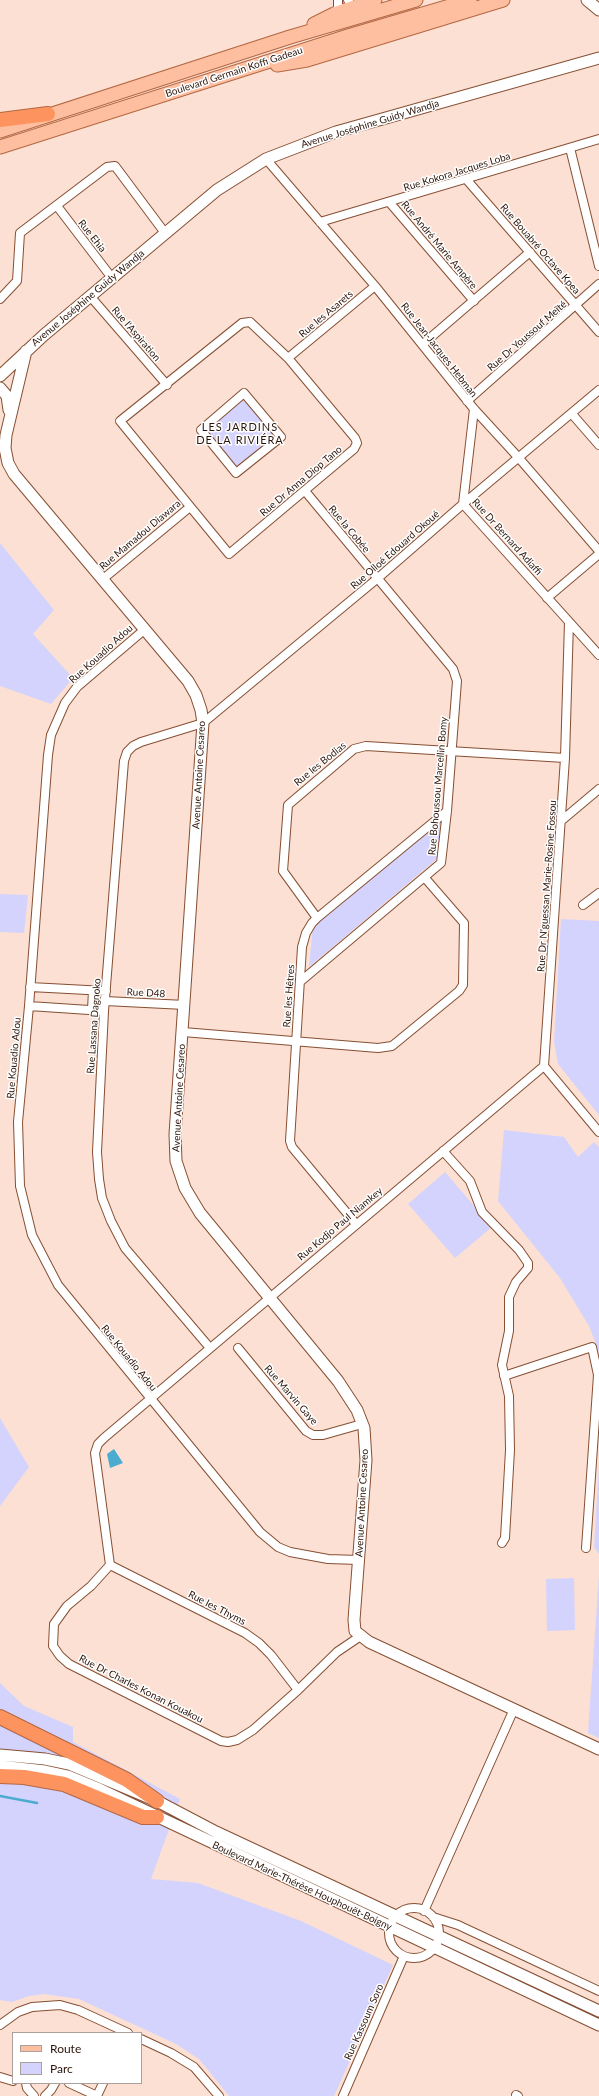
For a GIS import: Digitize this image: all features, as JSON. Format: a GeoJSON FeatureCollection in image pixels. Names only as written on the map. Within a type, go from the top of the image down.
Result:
{"type":"FeatureCollection","features":[{"type":"Feature","properties":{"kind":"highway"},"geometry":{"type":"LineString","coordinates":[[0,120],[48,114]]}},
{"type":"Feature","properties":{"kind":"highway"},"geometry":{"type":"LineString","coordinates":[[0,1717],[127,1780],[157,1801]]}},
{"type":"Feature","properties":{"kind":"highway"},"geometry":{"type":"LineString","coordinates":[[0,1776],[24,1777],[64,1784],[143,1818],[157,1818]]}},
{"type":"Feature","properties":{"kind":"main road"},"geometry":{"type":"LineString","coordinates":[[290,37],[352,3],[375,0]]}},
{"type":"Feature","properties":{"kind":"main road","name":"Boulevard Germain Koffi Gadeau"},"geometry":{"type":"LineString","coordinates":[[0,131],[48,114],[290,37],[416,0]]}},
{"type":"Feature","properties":{"kind":"main road","name":"Boulevard Germain Koffi Gadeau"},"geometry":{"type":"LineString","coordinates":[[0,147],[251,67],[470,0]]}},
{"type":"Feature","properties":{"kind":"main road"},"geometry":{"type":"LineString","coordinates":[[251,67],[307,60],[504,0]]}},
{"type":"Feature","properties":{"kind":"street"},"geometry":{"type":"LineString","coordinates":[[334,14],[338,8],[338,0]]}},
{"type":"Feature","properties":{"kind":"street"},"geometry":{"type":"LineString","coordinates":[[587,0],[599,10]]}},
{"type":"Feature","properties":{"kind":"street","name":"Avenue Joséphine Guidy Wandja"},"geometry":{"type":"LineString","coordinates":[[0,376],[26,351],[90,296],[217,190],[266,159],[336,132],[599,58]]}},
{"type":"Feature","properties":{"kind":"street","name":"Rue Kokora Jacques Loba"},"geometry":{"type":"LineString","coordinates":[[320,222],[599,139]]}},
{"type":"Feature","properties":{"kind":"street"},"geometry":{"type":"LineString","coordinates":[[570,148],[599,266]]}},
{"type":"Feature","properties":{"kind":"street","name":"Rue Jean-Jacques Hebman"},"geometry":{"type":"LineString","coordinates":[[266,159],[376,286],[467,401],[518,457],[599,553]]}},
{"type":"Feature","properties":{"kind":"street"},"geometry":{"type":"LineString","coordinates":[[0,299],[17,281],[20,233],[107,167],[115,166],[165,233]]}},
{"type":"Feature","properties":{"kind":"street","name":"Rue Bouabré Octave Kpea"},"geometry":{"type":"LineString","coordinates":[[466,179],[599,332]]}},
{"type":"Feature","properties":{"kind":"street","name":"Rue André Marie Ampère"},"geometry":{"type":"LineString","coordinates":[[390,202],[474,301]]}},
{"type":"Feature","properties":{"kind":"street","name":"Rue Ehia"},"geometry":{"type":"LineString","coordinates":[[57,206],[112,278]]}},
{"type":"Feature","properties":{"kind":"street"},"geometry":{"type":"LineString","coordinates":[[423,344],[530,252]]}},
{"type":"Feature","properties":{"kind":"street","name":"Rue Dr Youssouf Meïté"},"geometry":{"type":"LineString","coordinates":[[467,401],[576,306],[599,284]]}},
{"type":"Feature","properties":{"kind":"street","name":"Rue les Asarets"},"geometry":{"type":"LineString","coordinates":[[288,358],[376,286]]}},
{"type":"Feature","properties":{"kind":"street","name":"Rue l'Aspiration"},"geometry":{"type":"LineString","coordinates":[[90,296],[167,385]]}},
{"type":"Feature","properties":{"kind":"street","name":"Rue Dr Anna Diop Tano"},"geometry":{"type":"LineString","coordinates":[[250,322],[288,358],[355,438],[357,443],[354,450],[229,554],[120,421],[167,385],[242,323],[250,322]]}},
{"type":"Feature","properties":{"kind":"street","name":"Avenue Antoine Cesareo"},"geometry":{"type":"LineString","coordinates":[[26,351],[5,441],[8,463],[14,474],[188,681],[196,695],[201,710],[203,723],[176,1134],[176,1161],[188,1194],[200,1213],[270,1296],[338,1381],[357,1410],[362,1424],[366,1460],[354,1620],[356,1631],[362,1636]]}},
{"type":"Feature","properties":{"kind":"street"},"geometry":{"type":"LineString","coordinates":[[0,388],[7,396],[10,419]]}},
{"type":"Feature","properties":{"kind":"street","name":"Rue Olloé Edouard Okoué"},"geometry":{"type":"LineString","coordinates":[[203,723],[378,578],[518,457],[572,414],[599,390]]}},
{"type":"Feature","properties":{"kind":"street"},"geometry":{"type":"LineString","coordinates":[[244,393],[281,437],[268,447],[236,473],[201,430],[244,393]]}},
{"type":"Feature","properties":{"kind":"street","name":"Rue Dr Bernard Adiaffi"},"geometry":{"type":"LineString","coordinates":[[474,409],[463,504],[599,655]]}},
{"type":"Feature","properties":{"kind":"street"},"geometry":{"type":"LineString","coordinates":[[572,414],[599,445]]}},
{"type":"Feature","properties":{"kind":"street","name":"Rue la Cobée"},"geometry":{"type":"LineString","coordinates":[[305,491],[378,578]]}},
{"type":"Feature","properties":{"kind":"street","name":"Rue Mamadou Diawara"},"geometry":{"type":"LineString","coordinates":[[103,579],[190,507]]}},
{"type":"Feature","properties":{"kind":"street"},"geometry":{"type":"LineString","coordinates":[[547,598],[599,553]]}},
{"type":"Feature","properties":{"kind":"street","name":"Rue Bohoussou Marcellin Bomy"},"geometry":{"type":"LineString","coordinates":[[301,981],[425,878],[441,863],[442,859],[457,681],[453,669],[378,578]]}},
{"type":"Feature","properties":{"kind":"street","name":"Rue Dr N'guessan Marie-Rosine Fossou"},"geometry":{"type":"LineString","coordinates":[[544,1066],[565,758],[570,622]]}},
{"type":"Feature","properties":{"kind":"street","name":"Rue Kouadio Adou"},"geometry":{"type":"LineString","coordinates":[[144,630],[77,687],[65,703],[51,735],[48,755],[29,1006],[18,1122],[20,1186],[32,1236],[58,1285],[260,1532],[278,1547],[290,1552],[328,1559],[359,1560]]}},
{"type":"Feature","properties":{"kind":"street","name":"Rue Lassana Dagnoko"},"geometry":{"type":"LineString","coordinates":[[203,723],[141,742],[133,746],[127,752],[124,761],[104,1011],[97,1152],[102,1198],[111,1221],[125,1248],[210,1348]]}},
{"type":"Feature","properties":{"kind":"street","name":"Rue les Bodias"},"geometry":{"type":"LineString","coordinates":[[317,918],[283,871],[288,805],[354,749],[359,747],[452,750],[565,758]]}},
{"type":"Feature","properties":{"kind":"street"},"geometry":{"type":"LineString","coordinates":[[561,821],[599,789]]}},
{"type":"Feature","properties":{"kind":"street","name":"Rue les Hêtres"},"geometry":{"type":"LineString","coordinates":[[356,1224],[292,1147],[290,1141],[302,947],[306,933],[317,918],[447,810]]}},
{"type":"Feature","properties":{"kind":"street"},"geometry":{"type":"LineString","coordinates":[[183,1032],[378,1048],[392,1046],[459,991],[463,985],[464,923],[425,878]]}},
{"type":"Feature","properties":{"kind":"street"},"geometry":{"type":"LineString","coordinates":[[583,906],[599,893]]}},
{"type":"Feature","properties":{"kind":"street"},"geometry":{"type":"LineString","coordinates":[[30,987],[106,991]]}},
{"type":"Feature","properties":{"kind":"street"},"geometry":{"type":"LineString","coordinates":[[92,1010],[93,990]]}},
{"type":"Feature","properties":{"kind":"street","name":"Rue D48"},"geometry":{"type":"LineString","coordinates":[[105,1001],[185,1005]]}},
{"type":"Feature","properties":{"kind":"street"},"geometry":{"type":"LineString","coordinates":[[29,1006],[104,1011]]}},
{"type":"Feature","properties":{"kind":"street"},"geometry":{"type":"LineString","coordinates":[[544,1066],[599,1132]]}},
{"type":"Feature","properties":{"kind":"street","name":"Rue Kodjo Paul Niamkey"},"geometry":{"type":"LineString","coordinates":[[150,1399],[270,1296],[544,1066]]}},
{"type":"Feature","properties":{"kind":"street"},"geometry":{"type":"LineString","coordinates":[[443,1151],[470,1181],[482,1212],[515,1246],[528,1263],[525,1272],[509,1293],[509,1331],[502,1364],[510,1411],[510,1450],[504,1538],[502,1542]]}},
{"type":"Feature","properties":{"kind":"street"},"geometry":{"type":"LineString","coordinates":[[504,1376],[592,1347],[598,1375],[586,1548]]}},
{"type":"Feature","properties":{"kind":"street","name":"Rue Marvin Gaye"},"geometry":{"type":"LineString","coordinates":[[238,1348],[306,1431],[313,1435],[323,1435],[362,1424]]}},
{"type":"Feature","properties":{"kind":"street"},"geometry":{"type":"LineString","coordinates":[[110,1565],[95,1453],[98,1444],[104,1438],[150,1399]]}},
{"type":"Feature","properties":{"kind":"street","name":"Rue les Thyms"},"geometry":{"type":"LineString","coordinates":[[110,1565],[245,1634],[259,1643],[271,1655],[298,1690]]}},
{"type":"Feature","properties":{"kind":"street","name":"Rue Dr Charles Konan Kouakou"},"geometry":{"type":"LineString","coordinates":[[110,1565],[91,1586],[67,1606],[54,1624],[53,1646],[60,1656],[69,1664],[221,1741],[237,1740],[253,1730],[298,1690],[337,1652],[362,1636]]}},
{"type":"Feature","properties":{"kind":"street"},"geometry":{"type":"LineString","coordinates":[[362,1636],[369,1642],[599,1749]]}},
{"type":"Feature","properties":{"kind":"street"},"geometry":{"type":"LineString","coordinates":[[424,1910],[514,1709]]}},
{"type":"Feature","properties":{"kind":"street","name":"Boulevard Marie-Thérèse Houphouët-Boigny"},"geometry":{"type":"LineString","coordinates":[[0,1755],[45,1759],[69,1764],[157,1801],[216,1832],[599,2011]]}},
{"type":"Feature","properties":{"kind":"street","name":"Boulevard Marie-Thérèse Houphouët-Boigny"},"geometry":{"type":"LineString","coordinates":[[0,1766],[45,1771],[68,1776],[97,1788],[157,1818],[599,2026]]}},
{"type":"Feature","properties":{"kind":"street"},"geometry":{"type":"LineString","coordinates":[[433,1917],[438,1926],[440,1936],[435,1948],[421,1958],[413,1959],[404,1956],[395,1949],[390,1939],[390,1927],[396,1916],[409,1909],[424,1910],[433,1917],[458,1925],[599,1991]]}},
{"type":"Feature","properties":{"kind":"street","name":"Rue Kassoum Soro"},"geometry":{"type":"LineString","coordinates":[[343,2096],[404,1956]]}},
{"type":"Feature","properties":{"kind":"street"},"geometry":{"type":"LineString","coordinates":[[0,2025],[18,2012],[32,2007],[60,2005],[78,2010],[124,2032]]}},
{"type":"Feature","properties":{"kind":"street"},"geometry":{"type":"LineString","coordinates":[[142,2039],[171,2053],[194,2067],[219,2096]]}},
{"type":"Feature","properties":{"kind":"street"},"geometry":{"type":"LineString","coordinates":[[0,2077],[12,2081]]}},
{"type":"Feature","properties":{"kind":"street"},"geometry":{"type":"LineString","coordinates":[[45,2096],[52,2090],[55,2084]]}},
{"type":"Feature","properties":{"kind":"street"},"geometry":{"type":"LineString","coordinates":[[71,2084],[97,2096],[103,2084]]}},
{"type":"Feature","properties":{"kind":"street"},"geometry":{"type":"LineString","coordinates":[[26,2085],[30,2093],[34,2096]]}},
{"type":"Feature","properties":{"kind":"green space"},"geometry":{"type":"Polygon","coordinates":[[[245,396],[279,436],[237,471],[203,431],[245,396]]]}},
{"type":"Feature","properties":{"kind":"green space"},"geometry":{"type":"Polygon","coordinates":[[[0,543],[54,610],[33,634],[73,678],[51,704],[0,686],[0,543]]]}},
{"type":"Feature","properties":{"kind":"green space"},"geometry":{"type":"Polygon","coordinates":[[[442,817],[439,857],[309,967],[313,926],[442,817]]]}},
{"type":"Feature","properties":{"kind":"green space"},"geometry":{"type":"Polygon","coordinates":[[[0,894],[28,895],[24,933],[0,932],[0,894]]]}},
{"type":"Feature","properties":{"kind":"green space"},"geometry":{"type":"Polygon","coordinates":[[[561,919],[599,921],[599,1115],[558,1064],[554,1042],[561,919]]]}},
{"type":"Feature","properties":{"kind":"green space"},"geometry":{"type":"Polygon","coordinates":[[[504,1130],[564,1137],[578,1157],[594,1142],[599,1147],[599,1352],[589,1326],[560,1278],[498,1201],[504,1130]]]}},
{"type":"Feature","properties":{"kind":"green space"},"geometry":{"type":"Polygon","coordinates":[[[445,1172],[492,1227],[455,1258],[408,1204],[445,1172]]]}},
{"type":"Feature","properties":{"kind":"green space"},"geometry":{"type":"Polygon","coordinates":[[[0,1418],[29,1467],[0,1506],[0,1418]]]}},
{"type":"Feature","properties":{"kind":"green space"},"geometry":{"type":"Polygon","coordinates":[[[599,1466],[599,1554],[594,1547],[599,1466]]]}},
{"type":"Feature","properties":{"kind":"green space"},"geometry":{"type":"Polygon","coordinates":[[[599,1575],[599,1738],[588,1733],[599,1575]]]}},
{"type":"Feature","properties":{"kind":"green space"},"geometry":{"type":"Polygon","coordinates":[[[574,1578],[575,1630],[547,1631],[546,1579],[574,1578]]]}},
{"type":"Feature","properties":{"kind":"green space"},"geometry":{"type":"Polygon","coordinates":[[[0,1683],[24,1706],[73,1727],[73,1742],[180,1799],[151,1879],[198,1883],[301,1921],[393,1965],[334,2096],[229,2096],[199,2059],[176,2044],[79,1999],[44,1994],[29,1996],[12,2002],[0,2000],[0,1683]]]}},
{"type":"Feature","properties":{"kind":"shaded area"},"geometry":{"type":"Polygon","coordinates":[[[114,1449],[123,1463],[110,1468],[107,1454],[114,1449]]]}},
{"type":"Feature","properties":{"kind":"waterway"},"geometry":{"type":"LineString","coordinates":[[0,1796],[37,1803]]}},
{"type":"Feature","properties":{"kind":"district","name":"LES JARDINS DE LA RIVIÉRA"},"geometry":{"type":"Point","coordinates":[240,433]}}]}
